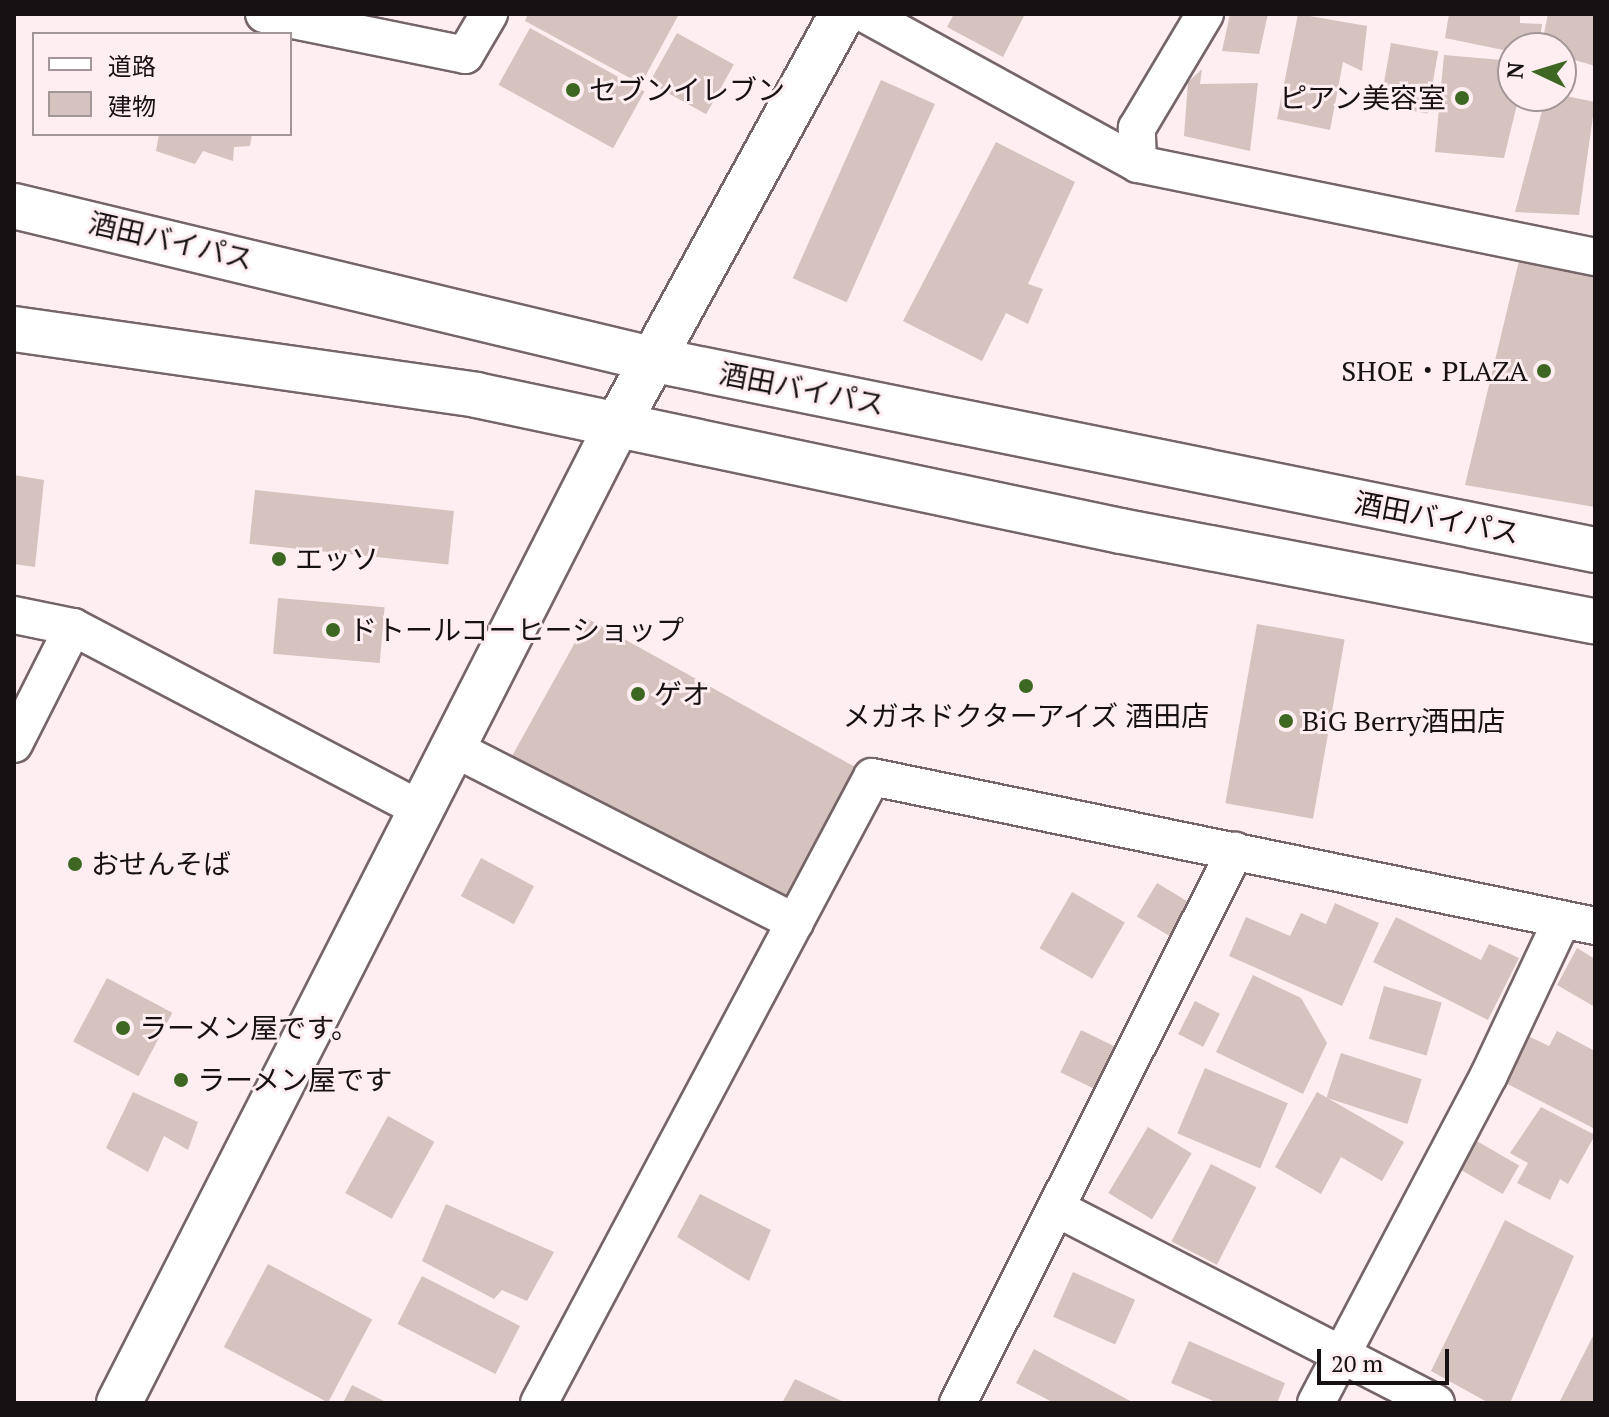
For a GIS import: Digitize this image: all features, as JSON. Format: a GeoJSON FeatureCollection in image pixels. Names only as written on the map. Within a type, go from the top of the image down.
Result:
{"type":"FeatureCollection","features":[{"type":"Feature","properties":{"kind":"main road"},"geometry":{"type":"LineString","coordinates":[[119,1403],[617,425],[842,14]]}},
{"type":"Feature","properties":{"kind":"main road","name":"酒田バイパス"},"geometry":{"type":"LineString","coordinates":[[14,206],[655,360],[1595,550]]}},
{"type":"Feature","properties":{"kind":"main road"},"geometry":{"type":"LineString","coordinates":[[14,329],[476,395],[1121,531],[1595,621]]}},
{"type":"Feature","properties":{"kind":"street"},"geometry":{"type":"LineString","coordinates":[[264,14],[465,55],[489,14]]}},
{"type":"Feature","properties":{"kind":"street"},"geometry":{"type":"LineString","coordinates":[[865,14],[1138,164],[1595,257]]}},
{"type":"Feature","properties":{"kind":"street"},"geometry":{"type":"LineString","coordinates":[[1138,164],[1137,128],[1205,14]]}},
{"type":"Feature","properties":{"kind":"street"},"geometry":{"type":"LineString","coordinates":[[14,615],[73,627],[421,810]]}},
{"type":"Feature","properties":{"kind":"street"},"geometry":{"type":"LineString","coordinates":[[14,744],[73,627]]}},
{"type":"Feature","properties":{"kind":"street"},"geometry":{"type":"LineString","coordinates":[[453,748],[795,922]]}},
{"type":"Feature","properties":{"kind":"street"},"geometry":{"type":"LineString","coordinates":[[539,1403],[872,777],[1578,923],[1489,1075],[1316,1403]]}},
{"type":"Feature","properties":{"kind":"street"},"geometry":{"type":"LineString","coordinates":[[958,1403],[1235,851]]}},
{"type":"Feature","properties":{"kind":"street"},"geometry":{"type":"LineString","coordinates":[[1058,1209],[1436,1403]]}},
{"type":"Feature","properties":{"kind":"building"},"geometry":{"type":"Polygon","coordinates":[[[528,14],[679,14],[641,84],[525,21],[528,14]]]}},
{"type":"Feature","properties":{"kind":"building"},"geometry":{"type":"Polygon","coordinates":[[[954,14],[1025,14],[1003,57],[947,27],[954,14]]]}},
{"type":"Feature","properties":{"kind":"building"},"geometry":{"type":"Polygon","coordinates":[[[1230,14],[1268,14],[1259,54],[1222,51],[1230,14]]]}},
{"type":"Feature","properties":{"kind":"building"},"geometry":{"type":"Polygon","coordinates":[[[1298,14],[1367,26],[1362,71],[1343,62],[1330,130],[1277,119],[1298,14]]]}},
{"type":"Feature","properties":{"kind":"building"},"geometry":{"type":"Polygon","coordinates":[[[1449,14],[1520,14],[1520,23],[1542,24],[1541,32],[1497,32],[1497,49],[1445,38],[1449,14]]]}},
{"type":"Feature","properties":{"kind":"building"},"geometry":{"type":"Polygon","coordinates":[[[1548,14],[1595,14],[1595,66],[1577,61],[1577,32],[1544,32],[1548,14]]]}},
{"type":"Feature","properties":{"kind":"building","name":"セブンイレブン"},"geometry":{"type":"Polygon","coordinates":[[[530,28],[645,92],[613,148],[498,85],[530,28]]]}},
{"type":"Feature","properties":{"kind":"building"},"geometry":{"type":"Polygon","coordinates":[[[677,33],[734,65],[706,114],[649,83],[677,33]]]}},
{"type":"Feature","properties":{"kind":"building"},"geometry":{"type":"Polygon","coordinates":[[[1391,43],[1438,51],[1427,113],[1380,105],[1391,43]]]}},
{"type":"Feature","properties":{"kind":"building"},"geometry":{"type":"Polygon","coordinates":[[[1444,55],[1497,60],[1497,112],[1515,112],[1504,158],[1435,152],[1444,55]]]}},
{"type":"Feature","properties":{"kind":"building"},"geometry":{"type":"Polygon","coordinates":[[[1202,69],[1200,84],[1258,83],[1250,151],[1184,136],[1188,82],[1202,69]]]}},
{"type":"Feature","properties":{"kind":"building"},"geometry":{"type":"Polygon","coordinates":[[[881,80],[935,104],[847,302],[793,278],[881,80]]]}},
{"type":"Feature","properties":{"kind":"building"},"geometry":{"type":"Polygon","coordinates":[[[1577,98],[1595,102],[1579,215],[1515,212],[1542,112],[1577,112],[1577,98]]]}},
{"type":"Feature","properties":{"kind":"building"},"geometry":{"type":"Polygon","coordinates":[[[159,136],[252,136],[250,146],[234,147],[233,161],[203,151],[195,164],[156,151],[159,136]]]}},
{"type":"Feature","properties":{"kind":"building"},"geometry":{"type":"Polygon","coordinates":[[[996,142],[1075,182],[1028,284],[1043,289],[1028,324],[1006,313],[982,361],[903,321],[996,142]]]}},
{"type":"Feature","properties":{"kind":"building","name":"SHOE・PLAZA"},"geometry":{"type":"Polygon","coordinates":[[[1523,244],[1595,257],[1595,507],[1465,485],[1523,244]]]}},
{"type":"Feature","properties":{"kind":"building"},"geometry":{"type":"Polygon","coordinates":[[[14,475],[44,480],[35,567],[14,564],[14,475]]]}},
{"type":"Feature","properties":{"kind":"building"},"geometry":{"type":"Polygon","coordinates":[[[255,490],[454,511],[448,565],[249,544],[255,490]]]}},
{"type":"Feature","properties":{"kind":"building"},"geometry":{"type":"Polygon","coordinates":[[[278,598],[385,607],[380,663],[273,654],[278,598]]]}},
{"type":"Feature","properties":{"kind":"building","name":"ゲオ"},"geometry":{"type":"Polygon","coordinates":[[[588,619],[872,777],[793,919],[509,762],[588,619]]]}},
{"type":"Feature","properties":{"kind":"building","name":"BiG Berry酒田店"},"geometry":{"type":"Polygon","coordinates":[[[1257,624],[1345,639],[1313,819],[1225,803],[1257,624]]]}},
{"type":"Feature","properties":{"kind":"building"},"geometry":{"type":"Polygon","coordinates":[[[481,858],[534,886],[514,924],[461,896],[481,858]]]}},
{"type":"Feature","properties":{"kind":"building"},"geometry":{"type":"Polygon","coordinates":[[[1157,883],[1194,905],[1174,939],[1137,916],[1157,883]]]}},
{"type":"Feature","properties":{"kind":"building"},"geometry":{"type":"Polygon","coordinates":[[[1072,892],[1125,922],[1092,979],[1040,948],[1072,892]]]}},
{"type":"Feature","properties":{"kind":"building"},"geometry":{"type":"Polygon","coordinates":[[[1335,903],[1379,923],[1342,1006],[1229,956],[1246,917],[1290,936],[1301,913],[1326,924],[1335,903]]]}},
{"type":"Feature","properties":{"kind":"building"},"geometry":{"type":"Polygon","coordinates":[[[1396,917],[1481,960],[1489,944],[1519,958],[1488,1020],[1373,962],[1396,917]]]}},
{"type":"Feature","properties":{"kind":"building"},"geometry":{"type":"Polygon","coordinates":[[[1577,948],[1595,959],[1595,1007],[1557,985],[1577,948]]]}},
{"type":"Feature","properties":{"kind":"building"},"geometry":{"type":"Polygon","coordinates":[[[1253,975],[1301,998],[1327,1043],[1303,1094],[1216,1052],[1253,975]]]}},
{"type":"Feature","properties":{"kind":"building","name":"ラーメン屋です。"},"geometry":{"type":"Polygon","coordinates":[[[107,978],[172,1013],[139,1076],[73,1042],[107,978]]]}},
{"type":"Feature","properties":{"kind":"building"},"geometry":{"type":"Polygon","coordinates":[[[1384,986],[1442,1003],[1427,1055],[1369,1039],[1384,986]]]}},
{"type":"Feature","properties":{"kind":"building"},"geometry":{"type":"Polygon","coordinates":[[[1195,1001],[1220,1014],[1203,1047],[1178,1034],[1195,1001]]]}},
{"type":"Feature","properties":{"kind":"building"},"geometry":{"type":"Polygon","coordinates":[[[1081,1030],[1118,1048],[1097,1090],[1060,1072],[1081,1030]]]}},
{"type":"Feature","properties":{"kind":"building"},"geometry":{"type":"Polygon","coordinates":[[[1557,1031],[1595,1051],[1595,1129],[1500,1080],[1524,1034],[1549,1046],[1557,1031]]]}},
{"type":"Feature","properties":{"kind":"building"},"geometry":{"type":"Polygon","coordinates":[[[1341,1053],[1422,1079],[1407,1124],[1326,1098],[1341,1053]]]}},
{"type":"Feature","properties":{"kind":"building"},"geometry":{"type":"Polygon","coordinates":[[[1205,1068],[1288,1103],[1260,1169],[1177,1133],[1205,1068]]]}},
{"type":"Feature","properties":{"kind":"building"},"geometry":{"type":"Polygon","coordinates":[[[133,1092],[198,1122],[188,1150],[164,1136],[148,1172],[106,1148],[133,1092]]]}},
{"type":"Feature","properties":{"kind":"building"},"geometry":{"type":"Polygon","coordinates":[[[1317,1092],[1404,1142],[1382,1181],[1341,1157],[1321,1194],[1275,1167],[1317,1092]]]}},
{"type":"Feature","properties":{"kind":"building"},"geometry":{"type":"Polygon","coordinates":[[[1541,1107],[1595,1135],[1568,1184],[1560,1179],[1550,1200],[1517,1183],[1528,1163],[1510,1153],[1541,1107]]]}},
{"type":"Feature","properties":{"kind":"building"},"geometry":{"type":"Polygon","coordinates":[[[388,1116],[434,1142],[392,1219],[345,1193],[388,1116]]]}},
{"type":"Feature","properties":{"kind":"building"},"geometry":{"type":"Polygon","coordinates":[[[1148,1127],[1192,1153],[1152,1219],[1108,1193],[1148,1127]]]}},
{"type":"Feature","properties":{"kind":"building"},"geometry":{"type":"Polygon","coordinates":[[[1475,1140],[1519,1166],[1503,1194],[1458,1169],[1475,1140]]]}},
{"type":"Feature","properties":{"kind":"building"},"geometry":{"type":"Polygon","coordinates":[[[1211,1164],[1256,1187],[1217,1265],[1172,1242],[1211,1164]]]}},
{"type":"Feature","properties":{"kind":"building"},"geometry":{"type":"Polygon","coordinates":[[[700,1194],[771,1230],[749,1281],[677,1237],[700,1194]]]}},
{"type":"Feature","properties":{"kind":"building"},"geometry":{"type":"Polygon","coordinates":[[[446,1204],[554,1252],[527,1301],[502,1290],[494,1299],[422,1261],[446,1204]]]}},
{"type":"Feature","properties":{"kind":"building"},"geometry":{"type":"Polygon","coordinates":[[[1505,1220],[1574,1256],[1510,1403],[1489,1403],[1431,1371],[1505,1220]]]}},
{"type":"Feature","properties":{"kind":"building"},"geometry":{"type":"Polygon","coordinates":[[[268,1264],[372,1319],[328,1402],[224,1347],[268,1264]]]}},
{"type":"Feature","properties":{"kind":"building"},"geometry":{"type":"Polygon","coordinates":[[[1073,1272],[1135,1300],[1115,1344],[1053,1317],[1073,1272]]]}},
{"type":"Feature","properties":{"kind":"building"},"geometry":{"type":"Polygon","coordinates":[[[422,1276],[520,1326],[495,1374],[397,1324],[422,1276]]]}},
{"type":"Feature","properties":{"kind":"building"},"geometry":{"type":"Polygon","coordinates":[[[1595,1332],[1595,1403],[1559,1403],[1595,1332]]]}},
{"type":"Feature","properties":{"kind":"building"},"geometry":{"type":"Polygon","coordinates":[[[1189,1341],[1285,1383],[1277,1403],[1218,1403],[1171,1383],[1189,1341]]]}},
{"type":"Feature","properties":{"kind":"building"},"geometry":{"type":"Polygon","coordinates":[[[1034,1349],[1134,1403],[1054,1403],[1016,1383],[1034,1349]]]}},
{"type":"Feature","properties":{"kind":"building"},"geometry":{"type":"Polygon","coordinates":[[[795,1379],[846,1403],[782,1403],[795,1379]]]}},
{"type":"Feature","properties":{"kind":"building"},"geometry":{"type":"Polygon","coordinates":[[[352,1385],[388,1403],[343,1403],[352,1385]]]}},
{"type":"Feature","properties":{"kind":"place","name":"セブンイレブン"},"geometry":{"type":"Point","coordinates":[573,90]}},
{"type":"Feature","properties":{"kind":"place","name":"ピアン美容室"},"geometry":{"type":"Point","coordinates":[1462,98]}},
{"type":"Feature","properties":{"kind":"place","name":"SHOE・PLAZA"},"geometry":{"type":"Point","coordinates":[1544,371]}},
{"type":"Feature","properties":{"kind":"place","name":"エッソ"},"geometry":{"type":"Point","coordinates":[279,559]}},
{"type":"Feature","properties":{"kind":"place","name":"ドトールコーヒーショップ"},"geometry":{"type":"Point","coordinates":[333,630]}},
{"type":"Feature","properties":{"kind":"place","name":"メガネドクターアイズ 酒田店"},"geometry":{"type":"Point","coordinates":[1026,686]}},
{"type":"Feature","properties":{"kind":"place","name":"ゲオ"},"geometry":{"type":"Point","coordinates":[638,694]}},
{"type":"Feature","properties":{"kind":"place","name":"BiG Berry酒田店"},"geometry":{"type":"Point","coordinates":[1286,721]}},
{"type":"Feature","properties":{"kind":"place","name":"おせんそば"},"geometry":{"type":"Point","coordinates":[75,864]}},
{"type":"Feature","properties":{"kind":"place","name":"ラーメン屋です。"},"geometry":{"type":"Point","coordinates":[123,1028]}},
{"type":"Feature","properties":{"kind":"place","name":"ラーメン屋です"},"geometry":{"type":"Point","coordinates":[181,1080]}}]}
